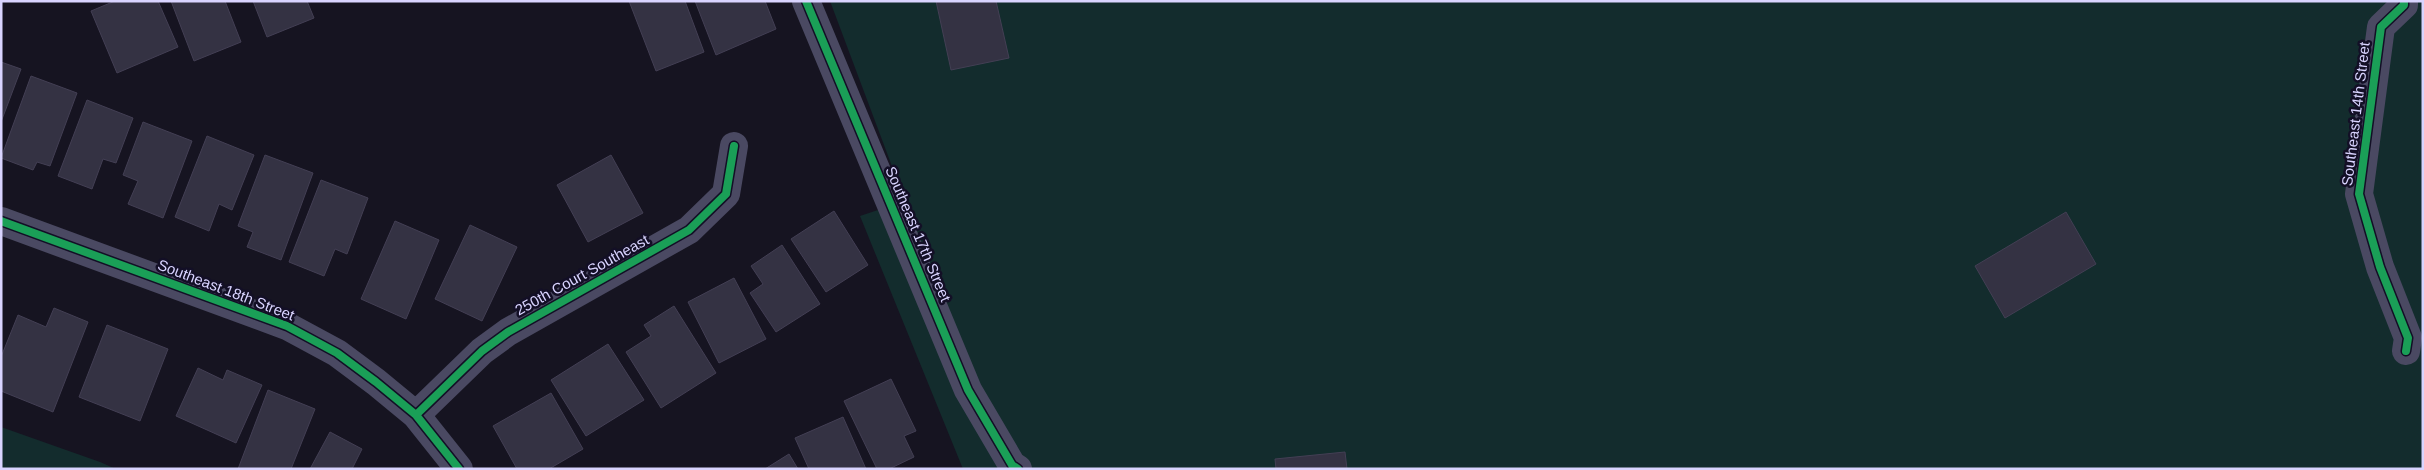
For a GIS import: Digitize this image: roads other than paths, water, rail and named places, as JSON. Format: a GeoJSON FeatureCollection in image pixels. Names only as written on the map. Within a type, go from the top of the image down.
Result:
{"type":"FeatureCollection","features":[{"type":"Feature","properties":{"kind":"street","name":"Southeast 17th Street"},"geometry":{"type":"LineString","coordinates":[[806,1],[968,390],[1012,465],[1018,469]]}},
{"type":"Feature","properties":{"kind":"street","name":"Southeast 14th Street"},"geometry":{"type":"LineString","coordinates":[[2404,1],[2404,5],[2381,27],[2359,194],[2380,267],[2408,338],[2406,351]]}},
{"type":"Feature","properties":{"kind":"street","name":"250th Court Southeast"},"geometry":{"type":"LineString","coordinates":[[416,416],[482,351],[508,332],[689,230],[726,194],[734,146]]}},
{"type":"Feature","properties":{"kind":"street","name":"Southeast 18th Street"},"geometry":{"type":"LineString","coordinates":[[1,220],[287,326],[336,353],[376,382],[416,416],[459,469]]}}]}
